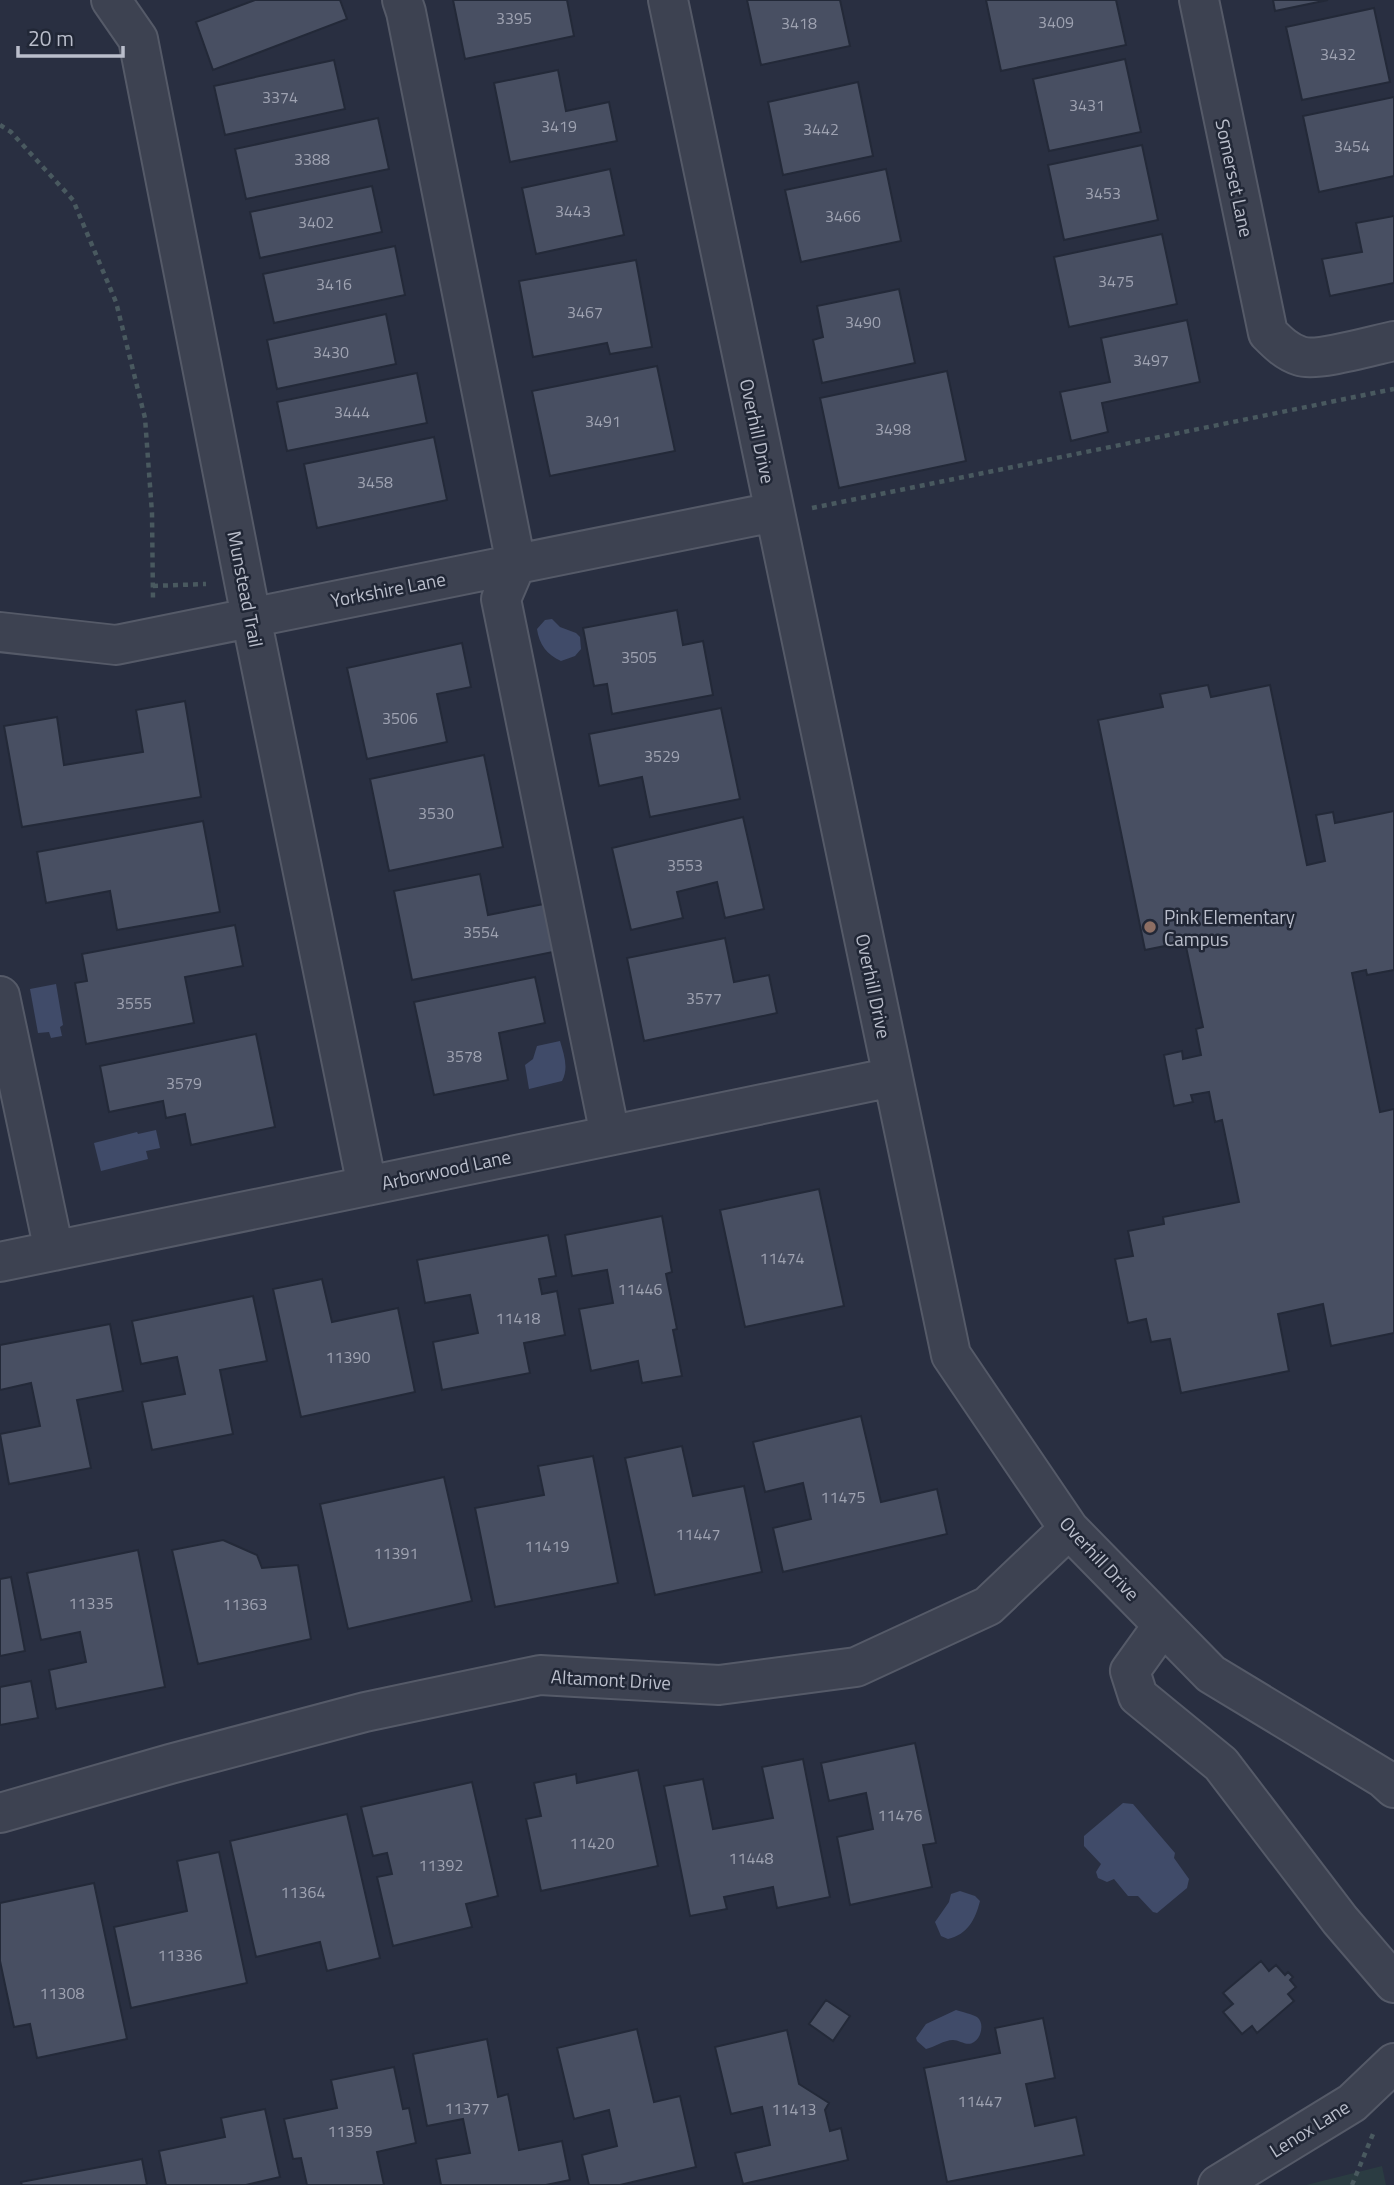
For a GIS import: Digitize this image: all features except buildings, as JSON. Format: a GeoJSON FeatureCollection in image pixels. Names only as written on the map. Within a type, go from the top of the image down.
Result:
{"type":"FeatureCollection","features":[{"type":"Feature","properties":{"kind":"street","name":"Munstead Trail"},"geometry":{"type":"LineString","coordinates":[[111,0],[138,39],[251,617],[367,1186]]}},
{"type":"Feature","properties":{"kind":"street"},"geometry":{"type":"LineString","coordinates":[[402,0],[516,564],[501,599],[610,1135]]}},
{"type":"Feature","properties":{"kind":"street","name":"Overhill Drive"},"geometry":{"type":"LineString","coordinates":[[668,0],[792,510],[893,1077],[951,1355],[1069,1530],[1211,1674],[1382,1778],[1394,1788]]}},
{"type":"Feature","properties":{"kind":"street","name":"Somerset Lane"},"geometry":{"type":"LineString","coordinates":[[1199,0],[1269,333],[1284,349],[1303,358],[1394,341]]}},
{"type":"Feature","properties":{"kind":"street","name":"Yorkshire Lane"},"geometry":{"type":"LineString","coordinates":[[0,632],[116,645],[792,510]]}},
{"type":"Feature","properties":{"kind":"street"},"geometry":{"type":"LineString","coordinates":[[0,996],[54,1251]]}},
{"type":"Feature","properties":{"kind":"street","name":"Arborwood Lane"},"geometry":{"type":"LineString","coordinates":[[0,1262],[893,1077]]}},
{"type":"Feature","properties":{"kind":"street","name":"Altamont Drive"},"geometry":{"type":"LineString","coordinates":[[0,1813],[365,1712],[540,1675],[719,1685],[856,1667],[988,1606],[1069,1530]]}},
{"type":"Feature","properties":{"kind":"street"},"geometry":{"type":"LineString","coordinates":[[1163,1625],[1130,1671],[1138,1696],[1221,1764],[1340,1920],[1394,1983]]}},
{"type":"Feature","properties":{"kind":"street","name":"Lenox Lane"},"geometry":{"type":"LineString","coordinates":[[1218,2185],[1352,2103],[1394,2063]]}},
{"type":"Feature","properties":{"kind":"path"},"geometry":{"type":"LineString","coordinates":[[0,125],[11,132],[72,200],[116,302],[145,418],[152,513],[154,637]]}},
{"type":"Feature","properties":{"kind":"path"},"geometry":{"type":"LineString","coordinates":[[792,510],[1394,389]]}},
{"type":"Feature","properties":{"kind":"path"},"geometry":{"type":"LineString","coordinates":[[153,586],[206,583]]}},
{"type":"Feature","properties":{"kind":"path"},"geometry":{"type":"LineString","coordinates":[[1352,2185],[1373,2135],[1380,2128]]}},
{"type":"Feature","properties":{"kind":"shaded area"},"geometry":{"type":"Polygon","coordinates":[[[1382,2166],[1386,2185],[1306,2185],[1382,2166]]]}},
{"type":"Feature","properties":{"kind":"water"},"geometry":{"type":"Polygon","coordinates":[[[552,619],[560,627],[580,637],[581,649],[575,656],[561,661],[552,656],[542,644],[537,629],[545,620],[552,619]]]}},
{"type":"Feature","properties":{"kind":"water"},"geometry":{"type":"Polygon","coordinates":[[[56,984],[63,1025],[60,1027],[62,1036],[51,1038],[49,1032],[38,1033],[30,989],[56,984]]]}},
{"type":"Feature","properties":{"kind":"water"},"geometry":{"type":"Polygon","coordinates":[[[560,1041],[565,1066],[562,1081],[529,1089],[525,1065],[533,1059],[537,1046],[560,1041]]]}},
{"type":"Feature","properties":{"kind":"water"},"geometry":{"type":"Polygon","coordinates":[[[156,1130],[160,1148],[146,1151],[148,1159],[101,1171],[94,1143],[156,1130]]]}},
{"type":"Feature","properties":{"kind":"water"},"geometry":{"type":"Polygon","coordinates":[[[1123,1803],[1133,1804],[1175,1853],[1174,1858],[1189,1879],[1187,1888],[1157,1913],[1138,1896],[1128,1896],[1114,1879],[1107,1882],[1098,1878],[1096,1872],[1101,1864],[1084,1846],[1084,1836],[1123,1803]]]}},
{"type":"Feature","properties":{"kind":"water"},"geometry":{"type":"Polygon","coordinates":[[[960,1891],[975,1896],[980,1901],[966,1930],[948,1939],[941,1936],[935,1922],[949,1902],[951,1894],[960,1891]]]}},
{"type":"Feature","properties":{"kind":"water"},"geometry":{"type":"Polygon","coordinates":[[[956,2010],[975,2016],[981,2023],[979,2037],[974,2042],[969,2044],[950,2040],[926,2049],[917,2041],[916,2038],[926,2024],[956,2010]]]}},
{"type":"Feature","properties":{"kind":"place","name":"Pink Elementary Campus"},"geometry":{"type":"Point","coordinates":[1150,927]}}]}
